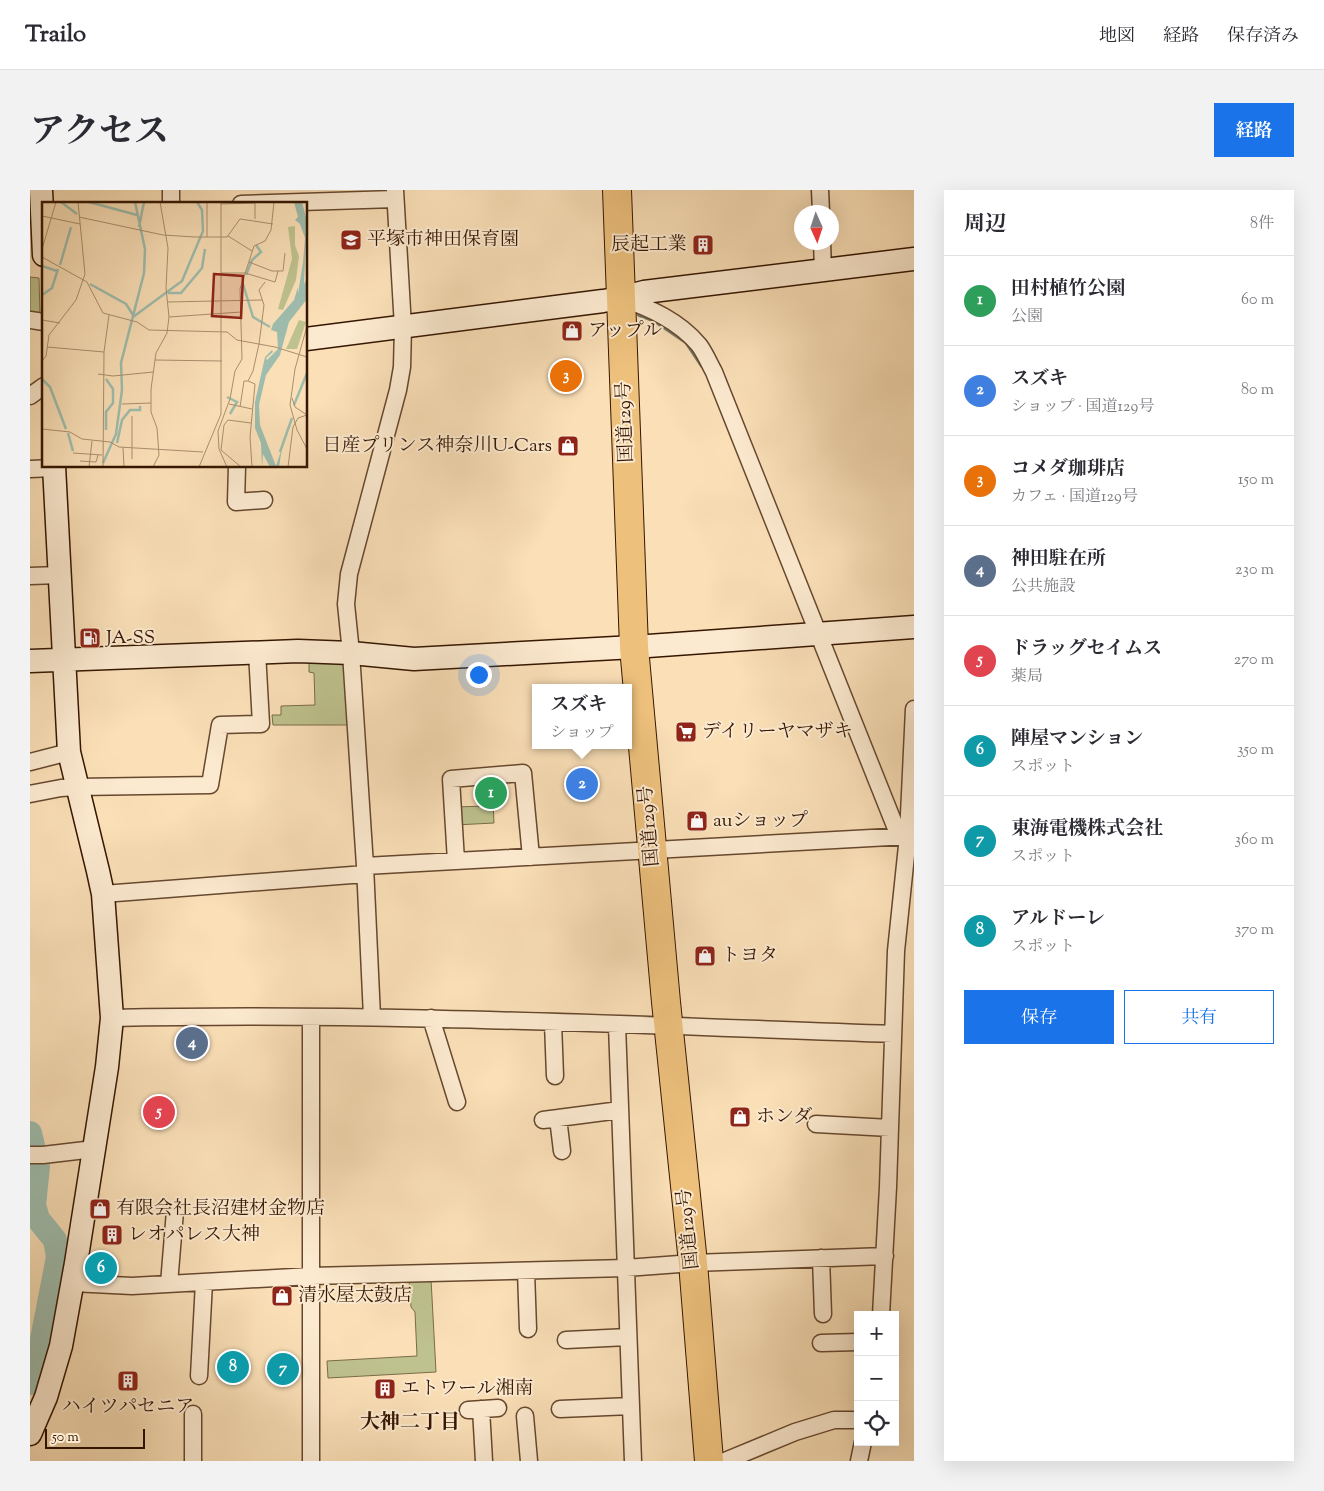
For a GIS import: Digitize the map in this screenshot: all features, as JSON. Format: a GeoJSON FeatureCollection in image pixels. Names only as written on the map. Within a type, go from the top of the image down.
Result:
{"type":"FeatureCollection","features":[{"type":"Feature","properties":{"kind":"highway","name":"国道129号"},"geometry":{"type":"LineString","coordinates":[[599,190],[612,300],[626,647],[629,684]]}},
{"type":"Feature","properties":{"kind":"highway","name":"国道129号"},"geometry":{"type":"LineString","coordinates":[[612,300],[617,190]]}},
{"type":"Feature","properties":{"kind":"highway","name":"国道129号"},"geometry":{"type":"LineString","coordinates":[[621,684],[626,647]]}},
{"type":"Feature","properties":{"kind":"highway","name":"国道129号"},"geometry":{"type":"LineString","coordinates":[[632,715],[684,1264],[709,1461]]}},
{"type":"Feature","properties":{"kind":"highway","name":"国道129号"},"geometry":{"type":"LineString","coordinates":[[627,749],[644,851]]}},
{"type":"Feature","properties":{"kind":"highway","name":"国道129号"},"geometry":{"type":"LineString","coordinates":[[684,1264],[691,1461]]}},
{"type":"Feature","properties":{"kind":"street"},"geometry":{"type":"LineString","coordinates":[[41,190],[42,212]]}},
{"type":"Feature","properties":{"kind":"street"},"geometry":{"type":"LineString","coordinates":[[820,190],[821,205]]}},
{"type":"Feature","properties":{"kind":"street"},"geometry":{"type":"LineString","coordinates":[[287,202],[395,194],[404,326],[402,367],[398,390],[349,574],[346,604],[365,870],[372,1017]]}},
{"type":"Feature","properties":{"kind":"street"},"geometry":{"type":"LineString","coordinates":[[822,250],[823,270]]}},
{"type":"Feature","properties":{"kind":"street"},"geometry":{"type":"LineString","coordinates":[[308,339],[612,300],[644,292],[914,258]]}},
{"type":"Feature","properties":{"kind":"street"},"geometry":{"type":"LineString","coordinates":[[612,300],[641,305],[660,314],[681,328],[699,346],[714,372],[819,634],[904,836]]}},
{"type":"Feature","properties":{"kind":"street"},"geometry":{"type":"LineString","coordinates":[[30,396],[42,387]]}},
{"type":"Feature","properties":{"kind":"street"},"geometry":{"type":"LineString","coordinates":[[30,1434],[46,1397],[61,1346],[107,1067],[112,1018],[103,894],[69,752],[54,468]]}},
{"type":"Feature","properties":{"kind":"street"},"geometry":{"type":"LineString","coordinates":[[237,468],[236,502],[264,500]]}},
{"type":"Feature","properties":{"kind":"street"},"geometry":{"type":"LineString","coordinates":[[30,576],[60,575]]}},
{"type":"Feature","properties":{"kind":"street"},"geometry":{"type":"LineString","coordinates":[[30,661],[298,651],[414,659],[626,647],[914,627]]}},
{"type":"Feature","properties":{"kind":"street"},"geometry":{"type":"LineString","coordinates":[[30,794],[78,787],[210,786],[220,725],[261,724],[258,652]]}},
{"type":"Feature","properties":{"kind":"street"},"geometry":{"type":"LineString","coordinates":[[880,1311],[885,1256],[896,951],[914,709]]}},
{"type":"Feature","properties":{"kind":"street"},"geometry":{"type":"LineString","coordinates":[[30,762],[69,752]]}},
{"type":"Feature","properties":{"kind":"street"},"geometry":{"type":"LineString","coordinates":[[456,861],[451,779],[523,773],[530,857]]}},
{"type":"Feature","properties":{"kind":"street"},"geometry":{"type":"LineString","coordinates":[[103,894],[456,861],[904,836]]}},
{"type":"Feature","properties":{"kind":"street"},"geometry":{"type":"LineString","coordinates":[[112,1018],[218,1016],[431,1018],[893,1034]]}},
{"type":"Feature","properties":{"kind":"street"},"geometry":{"type":"LineString","coordinates":[[310,1017],[311,1461]]}},
{"type":"Feature","properties":{"kind":"street"},"geometry":{"type":"LineString","coordinates":[[431,1018],[457,1102]]}},
{"type":"Feature","properties":{"kind":"street"},"geometry":{"type":"LineString","coordinates":[[554,1023],[555,1076]]}},
{"type":"Feature","properties":{"kind":"street"},"geometry":{"type":"LineString","coordinates":[[617,1025],[633,1461]]}},
{"type":"Feature","properties":{"kind":"street"},"geometry":{"type":"LineString","coordinates":[[562,1151],[551,1119],[620,1110]]}},
{"type":"Feature","properties":{"kind":"street"},"geometry":{"type":"LineString","coordinates":[[816,1124],[890,1128]]}},
{"type":"Feature","properties":{"kind":"street"},"geometry":{"type":"LineString","coordinates":[[30,1155],[94,1149]]}},
{"type":"Feature","properties":{"kind":"street"},"geometry":{"type":"LineString","coordinates":[[169,1284],[175,1211]]}},
{"type":"Feature","properties":{"kind":"street"},"geometry":{"type":"LineString","coordinates":[[72,1283],[132,1286],[311,1276],[626,1268],[885,1256]]}},
{"type":"Feature","properties":{"kind":"street"},"geometry":{"type":"LineString","coordinates":[[821,1258],[823,1314]]}},
{"type":"Feature","properties":{"kind":"street"},"geometry":{"type":"LineString","coordinates":[[526,1271],[528,1329]]}},
{"type":"Feature","properties":{"kind":"street"},"geometry":{"type":"LineString","coordinates":[[199,1376],[204,1282]]}},
{"type":"Feature","properties":{"kind":"street"},"geometry":{"type":"LineString","coordinates":[[566,1340],[628,1337]]}},
{"type":"Feature","properties":{"kind":"street"},"geometry":{"type":"LineString","coordinates":[[821,1343],[854,1342]]}},
{"type":"Feature","properties":{"kind":"street"},"geometry":{"type":"LineString","coordinates":[[560,1409],[631,1406]]}},
{"type":"Feature","properties":{"kind":"street"},"geometry":{"type":"LineString","coordinates":[[484,1461],[474,1410],[498,1408]]}},
{"type":"Feature","properties":{"kind":"street"},"geometry":{"type":"LineString","coordinates":[[192,1461],[193,1414]]}},
{"type":"Feature","properties":{"kind":"street"},"geometry":{"type":"LineString","coordinates":[[524,1416],[529,1461]]}},
{"type":"Feature","properties":{"kind":"street"},"geometry":{"type":"LineString","coordinates":[[725,1461],[796,1432],[834,1420],[854,1420]]}},
{"type":"Feature","properties":{"kind":"street"},"geometry":{"type":"LineString","coordinates":[[859,1461],[861,1446]]}},
{"type":"Feature","properties":{"kind":"green space"},"geometry":{"type":"Polygon","coordinates":[[[30,277],[39,278],[40,316],[30,315],[30,277]]]}},
{"type":"Feature","properties":{"kind":"green space"},"geometry":{"type":"Polygon","coordinates":[[[309,657],[345,662],[349,725],[273,725],[272,715],[281,715],[281,706],[315,705],[314,673],[309,672],[309,657]]]}},
{"type":"Feature","properties":{"kind":"green space"},"geometry":{"type":"Polygon","coordinates":[[[488,780],[492,780],[494,823],[455,825],[454,807],[489,806],[488,780]]]}},
{"type":"Feature","properties":{"kind":"green space"},"geometry":{"type":"Polygon","coordinates":[[[431,1279],[436,1372],[328,1378],[327,1361],[417,1356],[415,1312],[411,1307],[409,1280],[431,1279]]]}},
{"type":"Feature","properties":{"kind":"waterway"},"geometry":{"type":"LineString","coordinates":[[639,315],[655,321],[686,342],[702,366]]}},
{"type":"Feature","properties":{"kind":"waterway"},"geometry":{"type":"LineString","coordinates":[[30,1133],[38,1167],[34,1205],[38,1219],[55,1240],[58,1257],[39,1355],[30,1383]]}},
{"type":"Feature","properties":{"kind":"place","name":"平塚市神田保育園"},"geometry":{"type":"Point","coordinates":[351,240]}},
{"type":"Feature","properties":{"kind":"place","name":"辰起工業"},"geometry":{"type":"Point","coordinates":[703,245]}},
{"type":"Feature","properties":{"kind":"place","name":"アップル"},"geometry":{"type":"Point","coordinates":[572,331]}},
{"type":"Feature","properties":{"kind":"place","name":"コメダ珈琲店"},"geometry":{"type":"Point","coordinates":[566,376]}},
{"type":"Feature","properties":{"kind":"place","name":"日産プリンス神奈川U-Cars"},"geometry":{"type":"Point","coordinates":[568,446]}},
{"type":"Feature","properties":{"kind":"place","name":"JA-SS"},"geometry":{"type":"Point","coordinates":[90,638]}},
{"type":"Feature","properties":{"kind":"place","name":"デイリーヤマザキ"},"geometry":{"type":"Point","coordinates":[686,732]}},
{"type":"Feature","properties":{"kind":"place","name":"スズキ"},"geometry":{"type":"Point","coordinates":[582,784]}},
{"type":"Feature","properties":{"kind":"place","name":"田村植竹公園"},"geometry":{"type":"Point","coordinates":[491,793]}},
{"type":"Feature","properties":{"kind":"place","name":"auショップ"},"geometry":{"type":"Point","coordinates":[697,821]}},
{"type":"Feature","properties":{"kind":"place","name":"トヨタ"},"geometry":{"type":"Point","coordinates":[705,956]}},
{"type":"Feature","properties":{"kind":"place","name":"神田駐在所"},"geometry":{"type":"Point","coordinates":[192,1043]}},
{"type":"Feature","properties":{"kind":"place","name":"ドラッグセイムス"},"geometry":{"type":"Point","coordinates":[159,1112]}},
{"type":"Feature","properties":{"kind":"place","name":"ホンダ"},"geometry":{"type":"Point","coordinates":[740,1117]}},
{"type":"Feature","properties":{"kind":"place","name":"有限会社長沼建材金物店"},"geometry":{"type":"Point","coordinates":[100,1209]}},
{"type":"Feature","properties":{"kind":"place","name":"レオパレス大神"},"geometry":{"type":"Point","coordinates":[112,1235]}},
{"type":"Feature","properties":{"kind":"place","name":"陣屋マンション"},"geometry":{"type":"Point","coordinates":[101,1268]}},
{"type":"Feature","properties":{"kind":"place","name":"清水屋太鼓店"},"geometry":{"type":"Point","coordinates":[282,1296]}},
{"type":"Feature","properties":{"kind":"place","name":"アルドーレ"},"geometry":{"type":"Point","coordinates":[233,1367]}},
{"type":"Feature","properties":{"kind":"place","name":"東海電機株式会社"},"geometry":{"type":"Point","coordinates":[283,1369]}},
{"type":"Feature","properties":{"kind":"place","name":"ハイツパセニア"},"geometry":{"type":"Point","coordinates":[128,1381]}},
{"type":"Feature","properties":{"kind":"place","name":"エトワール湘南"},"geometry":{"type":"Point","coordinates":[385,1389]}},
{"type":"Feature","properties":{"kind":"district","name":"大神二丁目"},"geometry":{"type":"Point","coordinates":[410,1423]}}]}
